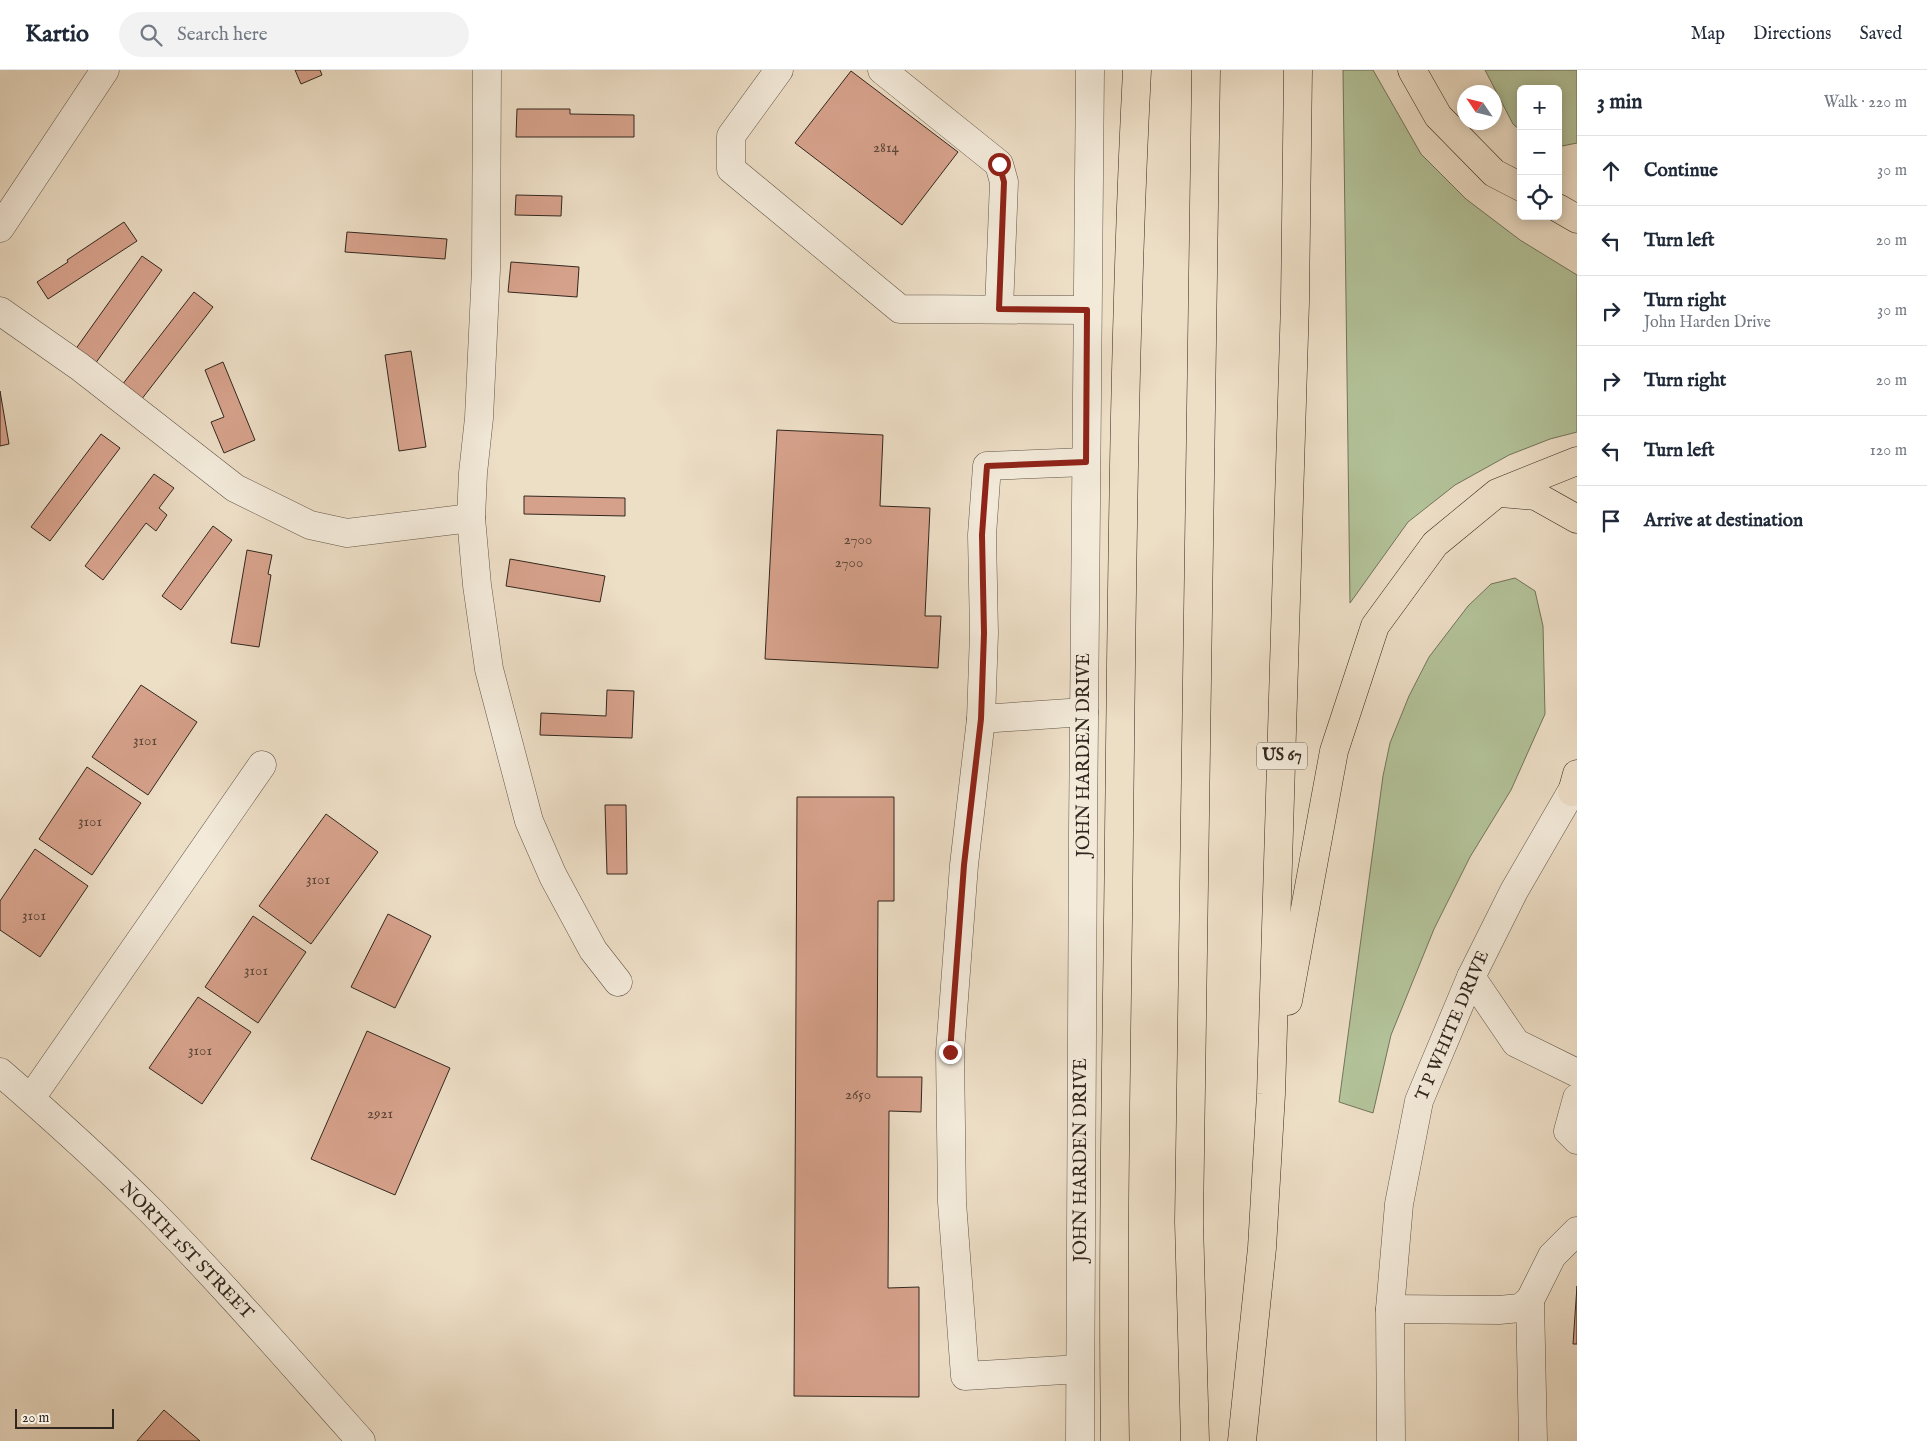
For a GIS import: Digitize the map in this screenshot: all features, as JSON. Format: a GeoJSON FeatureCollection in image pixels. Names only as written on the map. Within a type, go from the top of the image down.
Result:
{"type":"FeatureCollection","features":[{"type":"Feature","properties":{"kind":"highway"},"geometry":{"type":"LineString","coordinates":[[1115,1441],[1114,1331],[1125,429],[1137,70]]}},
{"type":"Feature","properties":{"kind":"highway"},"geometry":{"type":"LineString","coordinates":[[1195,1441],[1189,1222],[1206,70]]}},
{"type":"Feature","properties":{"kind":"highway","name":"US 67"},"geometry":{"type":"LineString","coordinates":[[1242,1441],[1262,1248],[1271,1094],[1296,302],[1298,70]]}},
{"type":"Feature","properties":{"kind":"highway"},"geometry":{"type":"LineString","coordinates":[[1412,70],[1438,116],[1494,173],[1517,185]]}},
{"type":"Feature","properties":{"kind":"highway"},"geometry":{"type":"LineString","coordinates":[[1271,1094],[1334,751],[1375,626],[1435,544],[1497,493],[1577,461]]}},
{"type":"Feature","properties":{"kind":"highway"},"geometry":{"type":"LineString","coordinates":[[1497,493],[1536,496],[1577,519]]}},
{"type":"Feature","properties":{"kind":"street"},"geometry":{"type":"LineString","coordinates":[[0,228],[105,70]]}},
{"type":"Feature","properties":{"kind":"street"},"geometry":{"type":"LineString","coordinates":[[488,70],[486,270],[479,418],[472,473],[471,518],[477,585],[489,669],[529,821],[553,876],[593,950],[618,982]]}},
{"type":"Feature","properties":{"kind":"street"},"geometry":{"type":"LineString","coordinates":[[779,70],[731,136],[731,169],[900,309],[1087,310]]}},
{"type":"Feature","properties":{"kind":"street"},"geometry":{"type":"LineString","coordinates":[[882,70],[999,164],[1004,182],[999,309]]}},
{"type":"Feature","properties":{"kind":"street","name":"JOHN HARDEN DRIVE"},"geometry":{"type":"LineString","coordinates":[[1080,1441],[1090,70]]}},
{"type":"Feature","properties":{"kind":"street"},"geometry":{"type":"LineString","coordinates":[[0,310],[80,368],[235,488],[310,525],[347,533],[471,518]]}},
{"type":"Feature","properties":{"kind":"street"},"geometry":{"type":"LineString","coordinates":[[1080,1369],[966,1376],[952,1202],[950,1052],[964,865],[981,719],[984,633],[982,535],[987,466],[1086,462]]}},
{"type":"Feature","properties":{"kind":"street"},"geometry":{"type":"LineString","coordinates":[[981,719],[1084,712]]}},
{"type":"Feature","properties":{"kind":"street"},"geometry":{"type":"LineString","coordinates":[[31,1098],[262,765]]}},
{"type":"Feature","properties":{"kind":"street","name":"T P WHITE DRIVE"},"geometry":{"type":"LineString","coordinates":[[1391,1441],[1390,1309],[1399,1204],[1419,1101],[1471,977],[1514,891],[1575,783]]}},
{"type":"Feature","properties":{"kind":"street"},"geometry":{"type":"LineString","coordinates":[[1471,977],[1516,1044],[1577,1073]]}},
{"type":"Feature","properties":{"kind":"street","name":"NORTH 1ST STREET"},"geometry":{"type":"LineString","coordinates":[[0,1072],[31,1098],[150,1211],[233,1298],[361,1441]]}},
{"type":"Feature","properties":{"kind":"street"},"geometry":{"type":"LineString","coordinates":[[1577,1098],[1568,1130],[1577,1140]]}},
{"type":"Feature","properties":{"kind":"street"},"geometry":{"type":"LineString","coordinates":[[1390,1309],[1499,1310],[1520,1308],[1530,1300],[1552,1256],[1577,1231]]}},
{"type":"Feature","properties":{"kind":"street"},"geometry":{"type":"LineString","coordinates":[[1530,1300],[1532,1441]]}},
{"type":"Feature","properties":{"kind":"green space"},"geometry":{"type":"Polygon","coordinates":[[[1343,70],[1373,70],[1421,154],[1466,199],[1520,240],[1577,275],[1577,432],[1550,439],[1509,455],[1455,485],[1408,522],[1350,603],[1343,70]]]}},
{"type":"Feature","properties":{"kind":"green space"},"geometry":{"type":"Polygon","coordinates":[[[1485,70],[1577,70],[1577,143],[1562,146],[1562,85],[1517,85],[1517,128],[1513,124],[1502,103],[1502,85],[1493,85],[1485,70]]]}},
{"type":"Feature","properties":{"kind":"green space"},"geometry":{"type":"Polygon","coordinates":[[[1515,578],[1535,591],[1543,626],[1545,714],[1511,790],[1470,857],[1434,929],[1391,1035],[1373,1113],[1339,1102],[1383,776],[1390,743],[1409,696],[1429,657],[1468,606],[1491,584],[1515,578]]]}},
{"type":"Feature","properties":{"kind":"building"},"geometry":{"type":"Polygon","coordinates":[[[295,70],[320,70],[322,75],[301,84],[295,70]]]}},
{"type":"Feature","properties":{"kind":"building"},"geometry":{"type":"Polygon","coordinates":[[[851,71],[958,152],[902,225],[795,143],[851,71]]]}},
{"type":"Feature","properties":{"kind":"building"},"geometry":{"type":"Polygon","coordinates":[[[517,109],[570,109],[570,114],[634,115],[634,137],[516,137],[517,109]]]}},
{"type":"Feature","properties":{"kind":"building"},"geometry":{"type":"Polygon","coordinates":[[[516,195],[562,196],[561,216],[515,215],[516,195]]]}},
{"type":"Feature","properties":{"kind":"building"},"geometry":{"type":"Polygon","coordinates":[[[124,222],[137,241],[48,299],[37,282],[124,222]]]}},
{"type":"Feature","properties":{"kind":"building"},"geometry":{"type":"Polygon","coordinates":[[[347,232],[447,239],[445,259],[345,252],[347,232]]]}},
{"type":"Feature","properties":{"kind":"building"},"geometry":{"type":"Polygon","coordinates":[[[142,256],[162,270],[95,364],[75,350],[142,256]]]}},
{"type":"Feature","properties":{"kind":"building"},"geometry":{"type":"Polygon","coordinates":[[[511,262],[579,267],[577,297],[508,292],[511,262]]]}},
{"type":"Feature","properties":{"kind":"building"},"geometry":{"type":"Polygon","coordinates":[[[194,292],[213,307],[141,400],[122,385],[194,292]]]}},
{"type":"Feature","properties":{"kind":"building"},"geometry":{"type":"Polygon","coordinates":[[[411,351],[426,447],[399,451],[385,355],[411,351]]]}},
{"type":"Feature","properties":{"kind":"building"},"geometry":{"type":"Polygon","coordinates":[[[223,362],[255,440],[224,453],[211,422],[224,417],[205,370],[223,362]]]}},
{"type":"Feature","properties":{"kind":"building"},"geometry":{"type":"Polygon","coordinates":[[[0,391],[9,444],[0,446],[0,391]]]}},
{"type":"Feature","properties":{"kind":"building"},"geometry":{"type":"Polygon","coordinates":[[[777,430],[883,435],[880,506],[930,508],[925,616],[941,616],[938,668],[765,659],[777,430]]]}},
{"type":"Feature","properties":{"kind":"building"},"geometry":{"type":"Polygon","coordinates":[[[101,434],[120,448],[50,541],[31,527],[101,434]]]}},
{"type":"Feature","properties":{"kind":"building"},"geometry":{"type":"Polygon","coordinates":[[[154,474],[174,488],[159,508],[167,515],[156,531],[146,523],[103,580],[85,566],[154,474]]]}},
{"type":"Feature","properties":{"kind":"building"},"geometry":{"type":"Polygon","coordinates":[[[524,496],[625,498],[625,516],[524,514],[524,496]]]}},
{"type":"Feature","properties":{"kind":"building"},"geometry":{"type":"Polygon","coordinates":[[[213,526],[232,540],[181,610],[162,596],[213,526]]]}},
{"type":"Feature","properties":{"kind":"building"},"geometry":{"type":"Polygon","coordinates":[[[247,550],[272,555],[268,574],[271,575],[259,647],[231,643],[247,550]]]}},
{"type":"Feature","properties":{"kind":"building"},"geometry":{"type":"Polygon","coordinates":[[[510,559],[605,576],[600,602],[506,586],[510,559]]]}},
{"type":"Feature","properties":{"kind":"building"},"geometry":{"type":"Polygon","coordinates":[[[141,685],[197,722],[148,795],[92,757],[141,685]]]}},
{"type":"Feature","properties":{"kind":"building"},"geometry":{"type":"Polygon","coordinates":[[[607,690],[634,691],[632,738],[540,735],[541,713],[606,716],[607,690]]]}},
{"type":"Feature","properties":{"kind":"building"},"geometry":{"type":"Polygon","coordinates":[[[87,767],[141,803],[92,875],[39,839],[87,767]]]}},
{"type":"Feature","properties":{"kind":"building"},"geometry":{"type":"Polygon","coordinates":[[[797,797],[894,797],[894,901],[878,901],[877,1077],[922,1077],[921,1112],[889,1111],[888,1288],[919,1287],[919,1397],[794,1396],[797,797]]]}},
{"type":"Feature","properties":{"kind":"building"},"geometry":{"type":"Polygon","coordinates":[[[605,805],[626,805],[627,874],[607,874],[605,805]]]}},
{"type":"Feature","properties":{"kind":"building"},"geometry":{"type":"Polygon","coordinates":[[[326,814],[378,852],[311,944],[259,906],[326,814]]]}},
{"type":"Feature","properties":{"kind":"building"},"geometry":{"type":"Polygon","coordinates":[[[35,849],[88,886],[40,957],[0,930],[0,901],[35,849]]]}},
{"type":"Feature","properties":{"kind":"building"},"geometry":{"type":"Polygon","coordinates":[[[388,914],[431,936],[395,1008],[351,987],[388,914]]]}},
{"type":"Feature","properties":{"kind":"building"},"geometry":{"type":"Polygon","coordinates":[[[253,916],[306,952],[258,1023],[205,987],[253,916]]]}},
{"type":"Feature","properties":{"kind":"building"},"geometry":{"type":"Polygon","coordinates":[[[198,997],[251,1032],[202,1104],[149,1068],[198,997]]]}},
{"type":"Feature","properties":{"kind":"building"},"geometry":{"type":"Polygon","coordinates":[[[367,1031],[450,1068],[395,1195],[311,1159],[367,1031]]]}},
{"type":"Feature","properties":{"kind":"building"},"geometry":{"type":"Polygon","coordinates":[[[1577,1286],[1577,1344],[1573,1344],[1577,1286]]]}},
{"type":"Feature","properties":{"kind":"building"},"geometry":{"type":"Polygon","coordinates":[[[164,1410],[200,1441],[137,1441],[164,1410]]]}},
{"type":"Feature","properties":{"kind":"route"},"geometry":{"type":"LineString","coordinates":[[950,1052],[964,865],[981,719],[984,633],[982,535],[987,466],[1086,462],[1087,310],[999,309],[1004,182],[999,164]]}}]}
